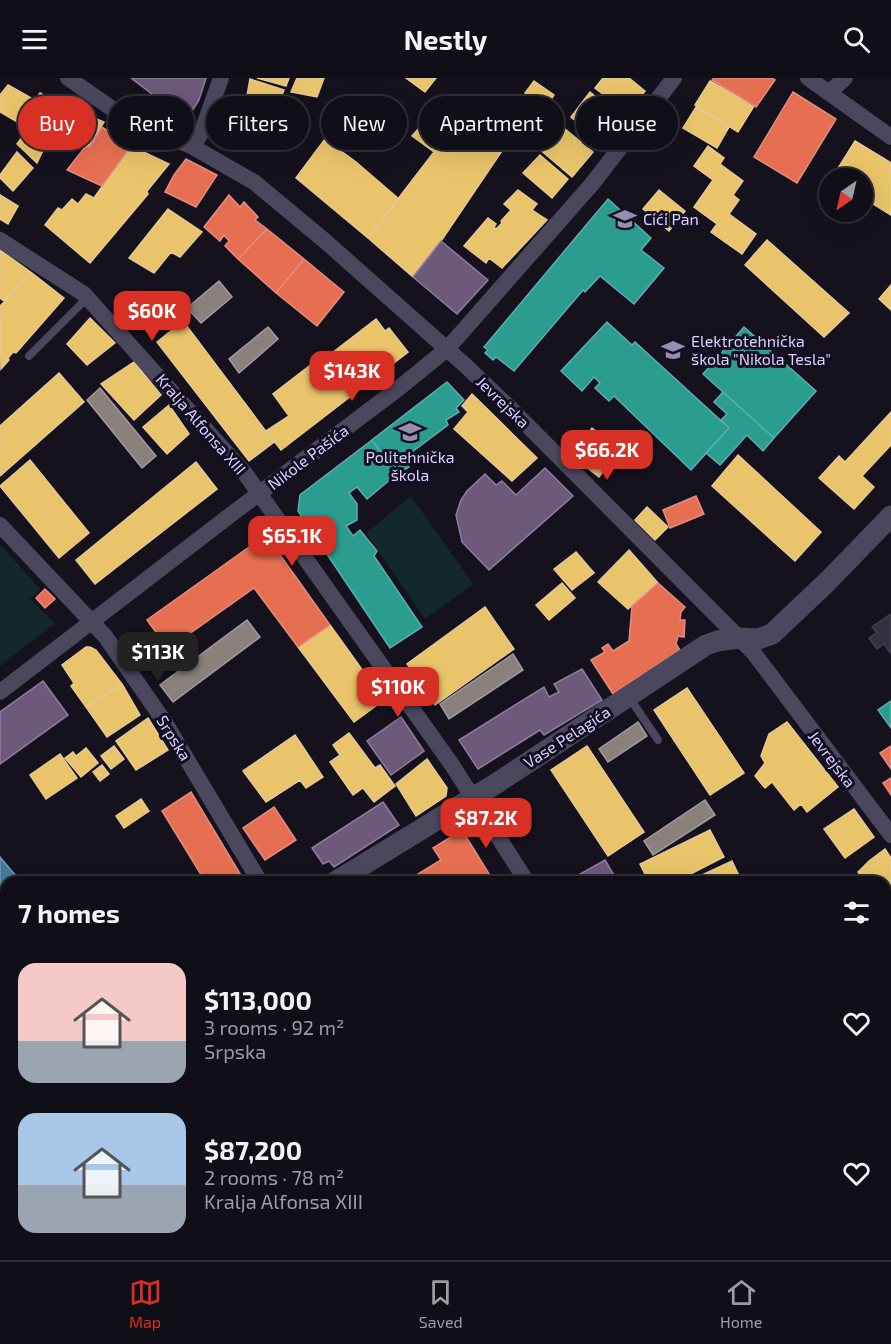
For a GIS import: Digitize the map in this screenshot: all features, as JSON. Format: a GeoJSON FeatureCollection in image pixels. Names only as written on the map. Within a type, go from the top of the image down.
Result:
{"type":"FeatureCollection","features":[{"type":"Feature","properties":{"kind":"street","name":"Jevrejska"},"geometry":{"type":"LineString","coordinates":[[68,78],[108,106]]}},
{"type":"Feature","properties":{"kind":"street"},"geometry":{"type":"LineString","coordinates":[[194,145],[221,78]]}},
{"type":"Feature","properties":{"kind":"street","name":"Nikole Pašića"},"geometry":{"type":"LineString","coordinates":[[0,692],[91,620],[447,350],[585,192],[674,78]]}},
{"type":"Feature","properties":{"kind":"street"},"geometry":{"type":"LineString","coordinates":[[808,78],[891,137]]}},
{"type":"Feature","properties":{"kind":"street"},"geometry":{"type":"LineString","coordinates":[[830,92],[845,78]]}},
{"type":"Feature","properties":{"kind":"street","name":"Jevrejska"},"geometry":{"type":"LineString","coordinates":[[194,148],[226,165],[279,201],[509,407],[753,652],[891,835]]}},
{"type":"Feature","properties":{"kind":"street","name":"Kralja Alfonsa XIII"},"geometry":{"type":"LineString","coordinates":[[0,240],[87,298],[244,471],[473,797],[523,876]]}},
{"type":"Feature","properties":{"kind":"street","name":"Vase Pelagića"},"geometry":{"type":"LineString","coordinates":[[346,876],[497,783],[706,645],[740,638],[758,639],[772,634],[891,516]]}},
{"type":"Feature","properties":{"kind":"street","name":"Srpska"},"geometry":{"type":"LineString","coordinates":[[0,525],[105,636],[164,721],[256,876]]}},
{"type":"Feature","properties":{"kind":"lane"},"geometry":{"type":"LineString","coordinates":[[29,356],[87,298]]}},
{"type":"Feature","properties":{"kind":"lane"},"geometry":{"type":"LineString","coordinates":[[629,697],[658,740]]}},
{"type":"Feature","properties":{"kind":"green space"},"geometry":{"type":"Polygon","coordinates":[[[411,496],[473,584],[425,619],[366,533],[411,496]]]}},
{"type":"Feature","properties":{"kind":"green space"},"geometry":{"type":"Polygon","coordinates":[[[0,544],[40,589],[30,599],[55,623],[0,666],[0,544]]]}},
{"type":"Feature","properties":{"kind":"building: Homes"},"geometry":{"type":"Polygon","coordinates":[[[257,78],[289,78],[286,86],[257,78]]]}},
{"type":"Feature","properties":{"kind":"building: Homes"},"geometry":{"type":"Polygon","coordinates":[[[297,78],[324,78],[317,97],[291,92],[297,78]]]}},
{"type":"Feature","properties":{"kind":"building: Homes"},"geometry":{"type":"Polygon","coordinates":[[[406,78],[436,78],[425,92],[406,78]]]}},
{"type":"Feature","properties":{"kind":"building: Homes"},"geometry":{"type":"Polygon","coordinates":[[[603,78],[629,78],[645,91],[641,96],[606,96],[595,88],[603,78]]]}},
{"type":"Feature","properties":{"kind":"building: Homes"},"geometry":{"type":"Polygon","coordinates":[[[250,79],[284,90],[282,96],[247,96],[250,79]]]}},
{"type":"Feature","properties":{"kind":"building: Homes"},"geometry":{"type":"Polygon","coordinates":[[[534,81],[554,95],[530,96],[525,93],[534,81]]]}},
{"type":"Feature","properties":{"kind":"building: Homes"},"geometry":{"type":"Polygon","coordinates":[[[710,81],[754,106],[738,132],[695,105],[710,81]]]}},
{"type":"Feature","properties":{"kind":"building: Homes"},"geometry":{"type":"Polygon","coordinates":[[[8,85],[28,96],[18,96],[18,122],[0,112],[0,95],[8,85]]]}},
{"type":"Feature","properties":{"kind":"building: Homes"},"geometry":{"type":"Polygon","coordinates":[[[696,107],[729,127],[717,148],[683,128],[696,107]]]}},
{"type":"Feature","properties":{"kind":"building: Homes"},"geometry":{"type":"Polygon","coordinates":[[[576,110],[576,121],[571,117],[576,110]]]}},
{"type":"Feature","properties":{"kind":"building: Homes"},"geometry":{"type":"Polygon","coordinates":[[[96,119],[104,122],[96,134],[96,119]]]}},
{"type":"Feature","properties":{"kind":"building: Homes"},"geometry":{"type":"Polygon","coordinates":[[[419,128],[419,141],[412,136],[419,128]]]}},
{"type":"Feature","properties":{"kind":"building: Homes"},"geometry":{"type":"Polygon","coordinates":[[[564,128],[576,138],[576,150],[593,152],[572,177],[540,150],[564,150],[564,128]]]}},
{"type":"Feature","properties":{"kind":"building: Homes"},"geometry":{"type":"Polygon","coordinates":[[[855,141],[891,163],[891,215],[873,204],[873,168],[838,168],[855,141]]]}},
{"type":"Feature","properties":{"kind":"building: Homes"},"geometry":{"type":"Polygon","coordinates":[[[321,144],[321,150],[340,150],[399,199],[368,238],[296,178],[321,144]]]}},
{"type":"Feature","properties":{"kind":"building: Homes"},"geometry":{"type":"Polygon","coordinates":[[[708,146],[724,158],[720,164],[743,181],[733,195],[739,200],[729,214],[756,234],[742,254],[711,232],[717,224],[694,207],[713,180],[694,166],[708,146]]]}},
{"type":"Feature","properties":{"kind":"building: Homes"},"geometry":{"type":"Polygon","coordinates":[[[23,150],[43,150],[37,163],[23,150]]]}},
{"type":"Feature","properties":{"kind":"building: Homes"},"geometry":{"type":"Polygon","coordinates":[[[128,150],[139,150],[169,164],[147,191],[148,194],[90,263],[45,225],[58,208],[62,210],[72,199],[78,204],[86,194],[94,198],[128,150]]]}},
{"type":"Feature","properties":{"kind":"building: Homes"},"geometry":{"type":"Polygon","coordinates":[[[431,150],[503,150],[441,241],[413,277],[368,238],[434,152],[431,150]]]}},
{"type":"Feature","properties":{"kind":"building: Homes"},"geometry":{"type":"Polygon","coordinates":[[[17,152],[33,168],[13,191],[0,178],[0,175],[17,152]]]}},
{"type":"Feature","properties":{"kind":"building: Homes"},"geometry":{"type":"Polygon","coordinates":[[[540,155],[568,179],[552,198],[523,173],[540,155]]]}},
{"type":"Feature","properties":{"kind":"building: Homes"},"geometry":{"type":"Polygon","coordinates":[[[518,190],[537,204],[532,210],[547,220],[502,268],[489,258],[486,263],[464,246],[488,218],[496,224],[494,227],[496,229],[502,223],[501,221],[511,210],[504,204],[518,190]]]}},
{"type":"Feature","properties":{"kind":"building: Homes"},"geometry":{"type":"Polygon","coordinates":[[[659,190],[685,211],[669,231],[643,209],[659,190]]]}},
{"type":"Feature","properties":{"kind":"building: Homes"},"geometry":{"type":"Polygon","coordinates":[[[0,195],[18,206],[8,224],[0,219],[0,195]]]}},
{"type":"Feature","properties":{"kind":"building: Homes"},"geometry":{"type":"Polygon","coordinates":[[[168,209],[202,232],[180,257],[171,252],[154,273],[129,258],[168,209]]]}},
{"type":"Feature","properties":{"kind":"building: Homes"},"geometry":{"type":"Polygon","coordinates":[[[767,240],[849,313],[824,337],[745,265],[767,240]]]}},
{"type":"Feature","properties":{"kind":"building: Homes"},"geometry":{"type":"Polygon","coordinates":[[[0,250],[32,273],[4,301],[0,298],[0,250]]]}},
{"type":"Feature","properties":{"kind":"building: Homes"},"geometry":{"type":"Polygon","coordinates":[[[32,273],[64,298],[16,353],[13,352],[1,369],[0,306],[32,273]]]}},
{"type":"Feature","properties":{"kind":"building: Homes"},"geometry":{"type":"Polygon","coordinates":[[[891,285],[891,310],[879,299],[891,285]]]}},
{"type":"Feature","properties":{"kind":"building: Homes"},"geometry":{"type":"Polygon","coordinates":[[[90,318],[115,343],[87,365],[67,344],[90,318]]]}},
{"type":"Feature","properties":{"kind":"building: Homes"},"geometry":{"type":"Polygon","coordinates":[[[376,319],[385,331],[389,328],[408,352],[281,450],[266,431],[289,416],[273,394],[326,353],[328,356],[376,319]]]}},
{"type":"Feature","properties":{"kind":"building: Homes"},"geometry":{"type":"Polygon","coordinates":[[[183,321],[274,442],[249,461],[157,342],[183,321]]]}},
{"type":"Feature","properties":{"kind":"building: Homes"},"geometry":{"type":"Polygon","coordinates":[[[134,362],[161,395],[134,420],[101,384],[134,362]]]}},
{"type":"Feature","properties":{"kind":"building: Homes"},"geometry":{"type":"Polygon","coordinates":[[[59,373],[84,402],[0,476],[0,426],[59,373]]]}},
{"type":"Feature","properties":{"kind":"building: Homes"},"geometry":{"type":"Polygon","coordinates":[[[472,394],[537,458],[512,481],[454,429],[468,412],[462,406],[472,394]]]}},
{"type":"Feature","properties":{"kind":"building: Homes"},"geometry":{"type":"Polygon","coordinates":[[[169,405],[189,434],[167,454],[143,427],[169,405]]]}},
{"type":"Feature","properties":{"kind":"building: Homes"},"geometry":{"type":"Polygon","coordinates":[[[891,412],[891,445],[862,476],[874,487],[854,509],[819,478],[839,456],[845,462],[891,412]]]}},
{"type":"Feature","properties":{"kind":"building: Homes"},"geometry":{"type":"Polygon","coordinates":[[[592,428],[620,450],[599,477],[571,455],[592,428]]]}},
{"type":"Feature","properties":{"kind":"building: Homes"},"geometry":{"type":"Polygon","coordinates":[[[738,455],[821,532],[795,561],[712,486],[738,455]]]}},
{"type":"Feature","properties":{"kind":"building: Homes"},"geometry":{"type":"Polygon","coordinates":[[[30,460],[89,533],[59,558],[0,486],[30,460]]]}},
{"type":"Feature","properties":{"kind":"building: Homes"},"geometry":{"type":"Polygon","coordinates":[[[196,462],[217,489],[95,584],[76,560],[196,462]]]}},
{"type":"Feature","properties":{"kind":"building: Homes"},"geometry":{"type":"Polygon","coordinates":[[[647,507],[668,527],[655,540],[635,520],[647,507]]]}},
{"type":"Feature","properties":{"kind":"building: Homes"},"geometry":{"type":"Polygon","coordinates":[[[629,550],[658,583],[628,609],[598,582],[629,550]]]}},
{"type":"Feature","properties":{"kind":"building: Homes"},"geometry":{"type":"Polygon","coordinates":[[[576,552],[594,573],[572,590],[554,569],[576,552]]]}},
{"type":"Feature","properties":{"kind":"building: Homes"},"geometry":{"type":"Polygon","coordinates":[[[562,583],[575,598],[549,620],[536,605],[562,583]]]}},
{"type":"Feature","properties":{"kind":"building: Homes"},"geometry":{"type":"Polygon","coordinates":[[[485,607],[514,649],[435,705],[407,664],[485,607]]]}},
{"type":"Feature","properties":{"kind":"building: Homes"},"geometry":{"type":"Polygon","coordinates":[[[330,625],[384,700],[354,722],[298,647],[330,625]]]}},
{"type":"Feature","properties":{"kind":"building: Homes"},"geometry":{"type":"Polygon","coordinates":[[[86,647],[96,650],[122,684],[86,707],[71,686],[74,683],[62,665],[86,647]]]}},
{"type":"Feature","properties":{"kind":"building: Homes"},"geometry":{"type":"Polygon","coordinates":[[[122,684],[140,715],[107,737],[86,707],[122,684]]]}},
{"type":"Feature","properties":{"kind":"building: Homes"},"geometry":{"type":"Polygon","coordinates":[[[687,688],[744,773],[710,795],[654,710],[687,688]]]}},
{"type":"Feature","properties":{"kind":"building: Homes"},"geometry":{"type":"Polygon","coordinates":[[[148,718],[168,750],[136,770],[116,741],[148,718]]]}},
{"type":"Feature","properties":{"kind":"building: Homes"},"geometry":{"type":"Polygon","coordinates":[[[787,722],[838,787],[807,812],[801,804],[794,810],[772,782],[765,788],[755,776],[765,763],[761,756],[769,734],[787,722]]]}},
{"type":"Feature","properties":{"kind":"building: Homes"},"geometry":{"type":"Polygon","coordinates":[[[349,733],[375,768],[380,765],[395,786],[374,802],[363,788],[353,795],[330,762],[340,755],[333,745],[349,733]]]}},
{"type":"Feature","properties":{"kind":"building: Homes"},"geometry":{"type":"Polygon","coordinates":[[[295,735],[323,777],[306,788],[300,780],[266,802],[243,771],[295,735]]]}},
{"type":"Feature","properties":{"kind":"building: Homes"},"geometry":{"type":"Polygon","coordinates":[[[114,746],[124,759],[111,769],[101,756],[114,746]]]}},
{"type":"Feature","properties":{"kind":"building: Homes"},"geometry":{"type":"Polygon","coordinates":[[[587,746],[644,832],[608,856],[551,770],[587,746]]]}},
{"type":"Feature","properties":{"kind":"building: Homes"},"geometry":{"type":"Polygon","coordinates":[[[86,748],[98,763],[81,777],[65,758],[73,752],[76,756],[86,748]]]}},
{"type":"Feature","properties":{"kind":"building: Homes"},"geometry":{"type":"Polygon","coordinates":[[[60,754],[77,778],[46,799],[30,775],[60,754]]]}},
{"type":"Feature","properties":{"kind":"building: Homes"},"geometry":{"type":"Polygon","coordinates":[[[427,759],[447,788],[446,796],[416,816],[396,784],[427,759]]]}},
{"type":"Feature","properties":{"kind":"building: Homes"},"geometry":{"type":"Polygon","coordinates":[[[102,765],[109,774],[100,781],[93,772],[102,765]]]}},
{"type":"Feature","properties":{"kind":"building: Homes"},"geometry":{"type":"Polygon","coordinates":[[[141,799],[149,811],[124,828],[116,816],[141,799]]]}},
{"type":"Feature","properties":{"kind":"building: Homes"},"geometry":{"type":"Polygon","coordinates":[[[854,809],[874,837],[845,858],[824,829],[854,809]]]}},
{"type":"Feature","properties":{"kind":"building: Homes"},"geometry":{"type":"Polygon","coordinates":[[[710,830],[724,857],[687,876],[646,876],[640,864],[710,830]]]}},
{"type":"Feature","properties":{"kind":"building: Homes"},"geometry":{"type":"Polygon","coordinates":[[[885,849],[891,858],[891,876],[861,876],[858,872],[885,849]]]}},
{"type":"Feature","properties":{"kind":"building: Homes"},"geometry":{"type":"Polygon","coordinates":[[[732,861],[739,876],[700,876],[732,861]]]}},
{"type":"Feature","properties":{"kind":"building: Shops"},"geometry":{"type":"Polygon","coordinates":[[[714,78],[772,78],[775,80],[756,107],[712,80],[714,78]]]}},
{"type":"Feature","properties":{"kind":"building: Shops"},"geometry":{"type":"Polygon","coordinates":[[[793,92],[836,119],[797,183],[754,157],[793,92]]]}},
{"type":"Feature","properties":{"kind":"building: Shops"},"geometry":{"type":"Polygon","coordinates":[[[102,127],[108,131],[108,150],[128,150],[102,186],[67,170],[83,150],[96,150],[96,137],[102,127]]]}},
{"type":"Feature","properties":{"kind":"building: Shops"},"geometry":{"type":"Polygon","coordinates":[[[186,159],[217,175],[196,207],[165,192],[186,159]]]}},
{"type":"Feature","properties":{"kind":"building: Shops"},"geometry":{"type":"Polygon","coordinates":[[[229,195],[240,207],[244,202],[258,217],[255,220],[267,229],[238,259],[225,246],[229,241],[224,235],[220,241],[204,227],[229,195]]]}},
{"type":"Feature","properties":{"kind":"building: Shops"},"geometry":{"type":"Polygon","coordinates":[[[267,229],[304,259],[276,293],[238,259],[267,229]]]}},
{"type":"Feature","properties":{"kind":"building: Shops"},"geometry":{"type":"Polygon","coordinates":[[[304,259],[344,292],[317,326],[276,293],[304,259]]]}},
{"type":"Feature","properties":{"kind":"building: Shops"},"geometry":{"type":"Polygon","coordinates":[[[696,496],[704,514],[670,528],[663,510],[696,496]]]}},
{"type":"Feature","properties":{"kind":"building: Shops"},"geometry":{"type":"Polygon","coordinates":[[[266,535],[330,625],[298,647],[254,588],[168,649],[147,620],[266,535]]]}},
{"type":"Feature","properties":{"kind":"building: Shops"},"geometry":{"type":"Polygon","coordinates":[[[658,583],[685,607],[681,612],[680,620],[685,620],[684,637],[678,636],[676,644],[680,650],[613,694],[591,660],[605,652],[602,648],[608,644],[613,651],[629,641],[632,606],[658,583]]]}},
{"type":"Feature","properties":{"kind":"building: Shops"},"geometry":{"type":"Polygon","coordinates":[[[45,589],[55,599],[45,608],[36,598],[45,589]]]}},
{"type":"Feature","properties":{"kind":"building: Shops"},"geometry":{"type":"Polygon","coordinates":[[[891,746],[891,769],[880,753],[891,746]]]}},
{"type":"Feature","properties":{"kind":"building: Shops"},"geometry":{"type":"Polygon","coordinates":[[[891,778],[891,795],[883,783],[891,778]]]}},
{"type":"Feature","properties":{"kind":"building: Shops"},"geometry":{"type":"Polygon","coordinates":[[[191,792],[241,876],[202,876],[162,811],[191,792]]]}},
{"type":"Feature","properties":{"kind":"building: Shops"},"geometry":{"type":"Polygon","coordinates":[[[274,807],[296,840],[265,860],[243,828],[274,807]]]}},
{"type":"Feature","properties":{"kind":"building: Shops"},"geometry":{"type":"Polygon","coordinates":[[[462,830],[490,876],[415,876],[441,860],[433,848],[462,830]]]}},
{"type":"Feature","properties":{"kind":"building: Offices"},"geometry":{"type":"Polygon","coordinates":[[[131,78],[206,78],[194,108],[194,96],[154,96],[131,78]]]}},
{"type":"Feature","properties":{"kind":"building: Offices"},"geometry":{"type":"Polygon","coordinates":[[[441,241],[488,280],[457,314],[413,277],[441,241]]]}},
{"type":"Feature","properties":{"kind":"building: Offices"},"geometry":{"type":"Polygon","coordinates":[[[545,468],[573,496],[489,570],[462,542],[456,515],[461,500],[485,474],[496,485],[502,481],[516,495],[545,468]]]}},
{"type":"Feature","properties":{"kind":"building: Offices"},"geometry":{"type":"Polygon","coordinates":[[[582,669],[602,700],[544,735],[540,730],[478,769],[459,740],[544,687],[549,697],[559,692],[554,684],[582,669]]]}},
{"type":"Feature","properties":{"kind":"building: Offices"},"geometry":{"type":"Polygon","coordinates":[[[43,681],[68,715],[0,764],[0,712],[43,681]]]}},
{"type":"Feature","properties":{"kind":"building: Offices"},"geometry":{"type":"Polygon","coordinates":[[[401,717],[424,751],[391,775],[367,741],[401,717]]]}},
{"type":"Feature","properties":{"kind":"building: Offices"},"geometry":{"type":"Polygon","coordinates":[[[383,802],[399,825],[334,867],[329,861],[323,864],[312,848],[383,802]]]}},
{"type":"Feature","properties":{"kind":"building: Offices"},"geometry":{"type":"Polygon","coordinates":[[[605,860],[614,876],[577,876],[605,860]]]}},
{"type":"Feature","properties":{"kind":"building: Schools"},"geometry":{"type":"Polygon","coordinates":[[[608,199],[651,238],[641,250],[664,268],[634,304],[600,276],[585,292],[583,290],[514,371],[496,357],[493,360],[485,353],[488,350],[484,347],[608,199]]]}},
{"type":"Feature","properties":{"kind":"building: Schools"},"geometry":{"type":"Polygon","coordinates":[[[607,322],[632,345],[635,342],[729,428],[691,470],[614,396],[609,401],[595,388],[600,383],[594,377],[582,391],[561,371],[607,322]]]}},
{"type":"Feature","properties":{"kind":"building: Schools"},"geometry":{"type":"Polygon","coordinates":[[[744,327],[816,391],[774,438],[703,374],[744,327]]]}},
{"type":"Feature","properties":{"kind":"building: Schools","name":"Politehnička škola"},"geometry":{"type":"Polygon","coordinates":[[[447,382],[464,400],[456,408],[459,412],[446,420],[448,425],[404,458],[409,467],[397,474],[372,440],[447,382]]]}},
{"type":"Feature","properties":{"kind":"building: Schools"},"geometry":{"type":"Polygon","coordinates":[[[723,392],[774,438],[763,451],[747,435],[720,465],[706,453],[729,428],[721,420],[727,414],[714,402],[723,392]]]}},
{"type":"Feature","properties":{"kind":"building: Schools"},"geometry":{"type":"Polygon","coordinates":[[[372,440],[397,474],[367,499],[357,487],[349,493],[357,504],[357,520],[346,526],[353,536],[360,530],[377,551],[374,556],[422,627],[390,648],[298,511],[300,495],[372,440]]]}},
{"type":"Feature","properties":{"kind":"building: Schools"},"geometry":{"type":"Polygon","coordinates":[[[891,701],[891,728],[878,710],[891,701]]]}},
{"type":"Feature","properties":{"kind":"building: Public"},"geometry":{"type":"Polygon","coordinates":[[[0,857],[16,876],[0,876],[0,857]]]}},
{"type":"Feature","properties":{"kind":"building: Industry"},"geometry":{"type":"Polygon","coordinates":[[[219,281],[232,297],[201,323],[187,308],[219,281]]]}},
{"type":"Feature","properties":{"kind":"building: Industry"},"geometry":{"type":"Polygon","coordinates":[[[268,327],[278,339],[239,373],[229,359],[268,327]]]}},
{"type":"Feature","properties":{"kind":"building: Industry"},"geometry":{"type":"Polygon","coordinates":[[[100,388],[156,456],[142,468],[87,400],[100,388]]]}},
{"type":"Feature","properties":{"kind":"building: Industry"},"geometry":{"type":"Polygon","coordinates":[[[247,620],[260,637],[173,702],[160,685],[247,620]]]}},
{"type":"Feature","properties":{"kind":"building: Industry"},"geometry":{"type":"Polygon","coordinates":[[[513,654],[523,670],[449,719],[440,704],[513,654]]]}},
{"type":"Feature","properties":{"kind":"building: Industry"},"geometry":{"type":"Polygon","coordinates":[[[638,722],[647,736],[608,762],[599,749],[638,722]]]}},
{"type":"Feature","properties":{"kind":"building: Industry"},"geometry":{"type":"Polygon","coordinates":[[[705,800],[715,815],[653,855],[644,841],[705,800]]]}},
{"type":"Feature","properties":{"kind":"building: Other"},"geometry":{"type":"Polygon","coordinates":[[[891,614],[891,654],[884,644],[877,649],[869,638],[877,633],[872,627],[891,614]]]}},
{"type":"Feature","properties":{"kind":"place","name":"Cići Pan"},"geometry":{"type":"Point","coordinates":[625,219]}},
{"type":"Feature","properties":{"kind":"place","name":"Elektrotehnička škola \"Nikola Tesla\""},"geometry":{"type":"Point","coordinates":[673,350]}},
{"type":"Feature","properties":{"kind":"place","name":"Politehnička škola"},"geometry":{"type":"Point","coordinates":[410,432]}}]}
